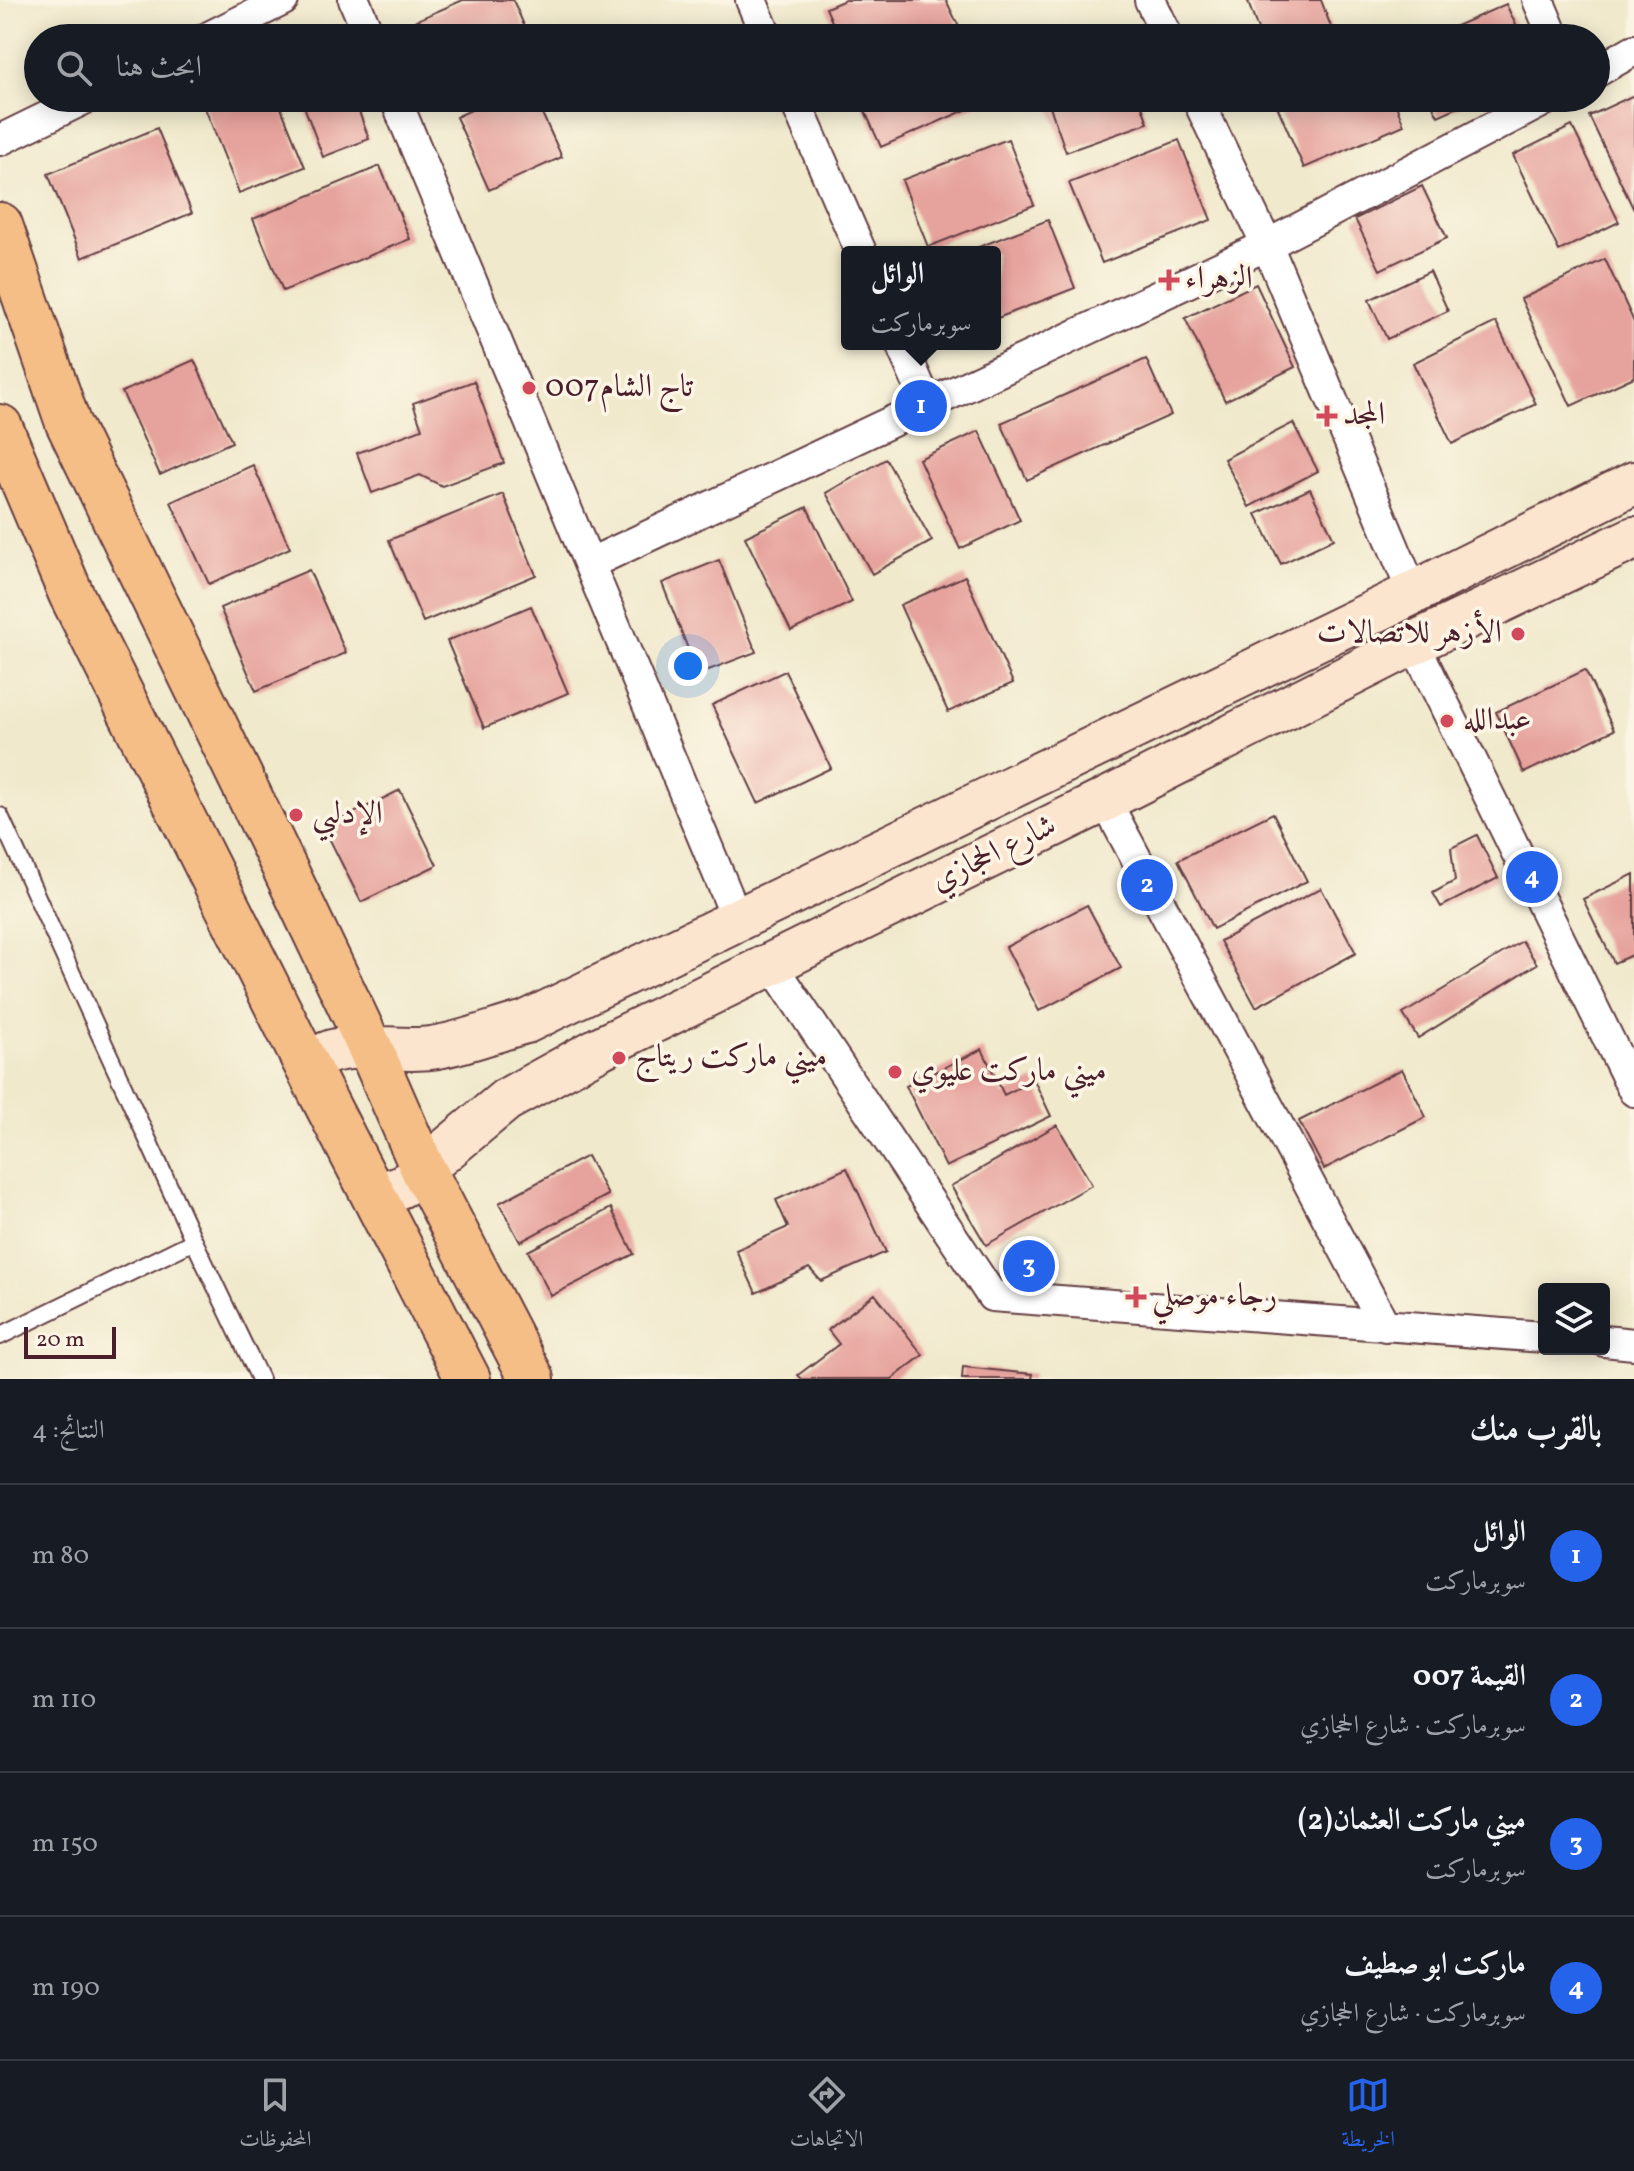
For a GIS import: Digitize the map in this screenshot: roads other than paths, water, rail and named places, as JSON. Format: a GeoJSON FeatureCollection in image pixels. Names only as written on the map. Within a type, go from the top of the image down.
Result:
{"type":"FeatureCollection","features":[{"type":"Feature","properties":{"kind":"highway"},"geometry":{"type":"LineString","coordinates":[[0,225],[68,423],[371,1050],[423,1169],[532,1379]]}},
{"type":"Feature","properties":{"kind":"highway"},"geometry":{"type":"LineString","coordinates":[[0,427],[71,594],[308,1068],[468,1379]]}},
{"type":"Feature","properties":{"kind":"main road"},"geometry":{"type":"LineString","coordinates":[[308,1068],[324,1054],[337,1049],[431,1048],[526,1022],[1634,483]]}},
{"type":"Feature","properties":{"kind":"main road","name":"شارع الحجازي"},"geometry":{"type":"LineString","coordinates":[[372,1193],[390,1192],[413,1181],[423,1169],[506,1100],[600,1048],[1105,800],[1414,643],[1634,538]]}},
{"type":"Feature","properties":{"kind":"street"},"geometry":{"type":"LineString","coordinates":[[235,24],[283,0]]}},
{"type":"Feature","properties":{"kind":"street"},"geometry":{"type":"LineString","coordinates":[[354,0],[364,24]]}},
{"type":"Feature","properties":{"kind":"street"},"geometry":{"type":"LineString","coordinates":[[751,0],[761,24]]}},
{"type":"Feature","properties":{"kind":"street"},"geometry":{"type":"LineString","coordinates":[[1150,0],[1161,24]]}},
{"type":"Feature","properties":{"kind":"street"},"geometry":{"type":"LineString","coordinates":[[1538,0],[1548,24]]}},
{"type":"Feature","properties":{"kind":"street"},"geometry":{"type":"LineString","coordinates":[[1610,64],[1634,50]]}},
{"type":"Feature","properties":{"kind":"street"},"geometry":{"type":"LineString","coordinates":[[0,140],[57,112]]}},
{"type":"Feature","properties":{"kind":"street"},"geometry":{"type":"LineString","coordinates":[[401,112],[738,921]]}},
{"type":"Feature","properties":{"kind":"street"},"geometry":{"type":"LineString","coordinates":[[800,112],[858,246]]}},
{"type":"Feature","properties":{"kind":"street"},"geometry":{"type":"LineString","coordinates":[[1204,112],[1267,245],[1413,593]]}},
{"type":"Feature","properties":{"kind":"street"},"geometry":{"type":"LineString","coordinates":[[591,563],[1267,245],[1522,112]]}},
{"type":"Feature","properties":{"kind":"street"},"geometry":{"type":"LineString","coordinates":[[904,350],[927,404]]}},
{"type":"Feature","properties":{"kind":"street"},"geometry":{"type":"LineString","coordinates":[[1414,643],[1634,1091]]}},
{"type":"Feature","properties":{"kind":"street"},"geometry":{"type":"LineString","coordinates":[[1105,800],[1385,1326]]}},
{"type":"Feature","properties":{"kind":"street"},"geometry":{"type":"LineString","coordinates":[[771,963],[992,1296],[1538,1337]]}},
{"type":"Feature","properties":{"kind":"street"},"geometry":{"type":"LineString","coordinates":[[1610,1342],[1634,1344]]}},
{"type":"Feature","properties":{"kind":"lane"},"geometry":{"type":"LineString","coordinates":[[0,816],[260,1379]]}},
{"type":"Feature","properties":{"kind":"lane"},"geometry":{"type":"LineString","coordinates":[[0,1336],[194,1241]]}},
{"type":"Feature","properties":{"kind":"place","name":"الزهراء"},"geometry":{"type":"Point","coordinates":[1169,280]}},
{"type":"Feature","properties":{"kind":"place","name":"تاج الشام007"},"geometry":{"type":"Point","coordinates":[529,388]}},
{"type":"Feature","properties":{"kind":"place","name":"الوائل"},"geometry":{"type":"Point","coordinates":[921,406]}},
{"type":"Feature","properties":{"kind":"place","name":"المجد"},"geometry":{"type":"Point","coordinates":[1327,416]}},
{"type":"Feature","properties":{"kind":"place","name":"الأزهر للاتصالات"},"geometry":{"type":"Point","coordinates":[1518,634]}},
{"type":"Feature","properties":{"kind":"place","name":"عبدالله"},"geometry":{"type":"Point","coordinates":[1447,721]}},
{"type":"Feature","properties":{"kind":"place","name":"الإدلبي"},"geometry":{"type":"Point","coordinates":[296,815]}},
{"type":"Feature","properties":{"kind":"place","name":"ماركت ابو صطيف"},"geometry":{"type":"Point","coordinates":[1532,877]}},
{"type":"Feature","properties":{"kind":"place","name":"القيمة 007"},"geometry":{"type":"Point","coordinates":[1147,885]}},
{"type":"Feature","properties":{"kind":"place","name":"ميني ماركت ريتاج"},"geometry":{"type":"Point","coordinates":[619,1058]}},
{"type":"Feature","properties":{"kind":"place","name":"ميني ماركت عليوي"},"geometry":{"type":"Point","coordinates":[895,1072]}},
{"type":"Feature","properties":{"kind":"place","name":"ميني ماركت العثمان(2)"},"geometry":{"type":"Point","coordinates":[1029,1266]}},
{"type":"Feature","properties":{"kind":"place","name":"رجاء موصلي"},"geometry":{"type":"Point","coordinates":[1136,1297]}}]}
